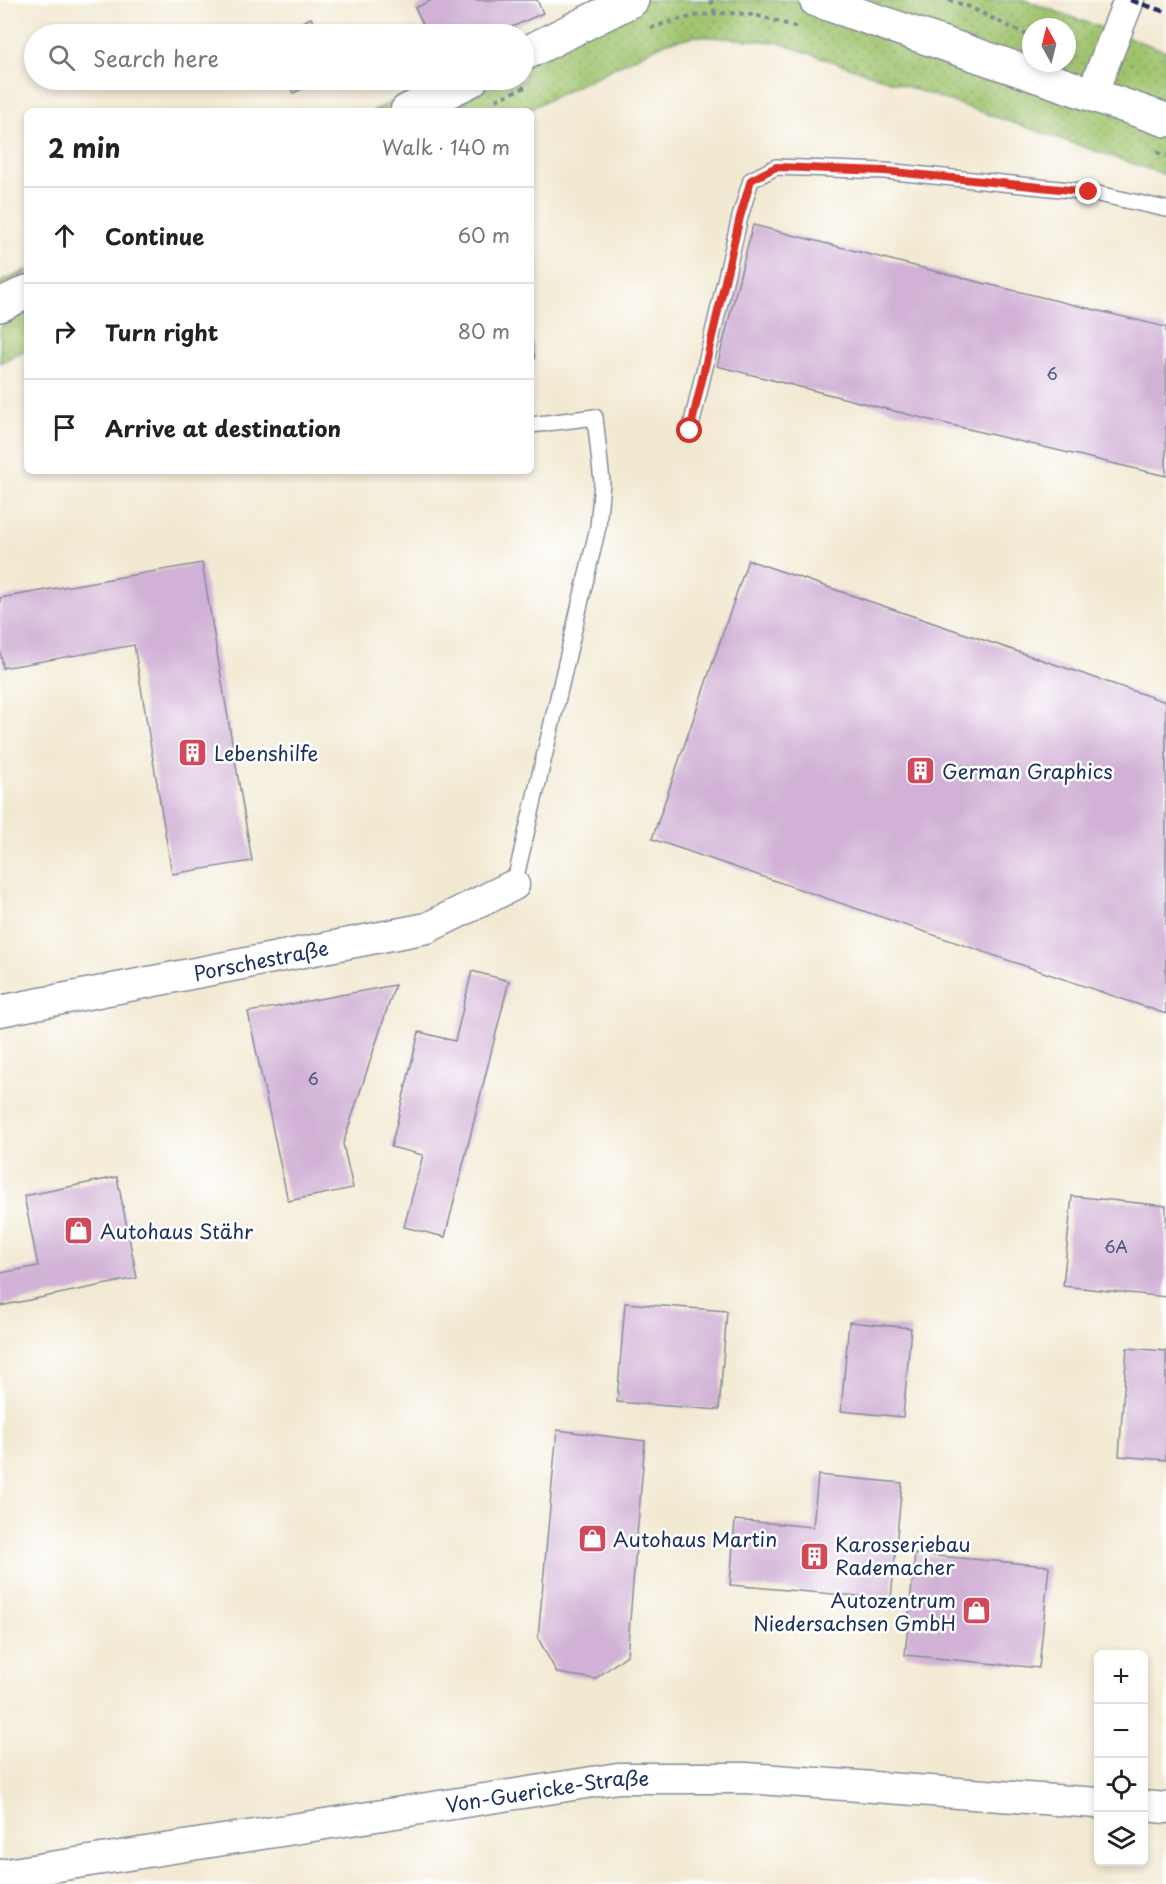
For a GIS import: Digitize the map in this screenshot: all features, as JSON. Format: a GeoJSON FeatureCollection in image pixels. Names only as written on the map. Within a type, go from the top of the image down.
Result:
{"type":"FeatureCollection","features":[{"type":"Feature","properties":{"kind":"main road"},"geometry":{"type":"LineString","coordinates":[[534,49],[632,0]]}},
{"type":"Feature","properties":{"kind":"main road"},"geometry":{"type":"LineString","coordinates":[[809,14],[1092,94],[1166,120]]}},
{"type":"Feature","properties":{"kind":"main road"},"geometry":{"type":"LineString","coordinates":[[418,108],[483,90]]}},
{"type":"Feature","properties":{"kind":"main road"},"geometry":{"type":"LineString","coordinates":[[0,305],[24,293]]}},
{"type":"Feature","properties":{"kind":"street"},"geometry":{"type":"LineString","coordinates":[[1092,94],[1129,0]]}},
{"type":"Feature","properties":{"kind":"street","name":"Porschestraße"},"geometry":{"type":"LineString","coordinates":[[0,1011],[427,928],[514,885]]}},
{"type":"Feature","properties":{"kind":"street","name":"Von-Guericke-Straße"},"geometry":{"type":"LineString","coordinates":[[0,1875],[618,1778],[746,1778],[1094,1803]]}},
{"type":"Feature","properties":{"kind":"street"},"geometry":{"type":"LineString","coordinates":[[1148,1806],[1166,1808]]}},
{"type":"Feature","properties":{"kind":"lane"},"geometry":{"type":"LineString","coordinates":[[690,431],[740,217],[751,180],[776,167],[885,171],[1089,192],[1166,209]]}},
{"type":"Feature","properties":{"kind":"lane"},"geometry":{"type":"LineString","coordinates":[[514,885],[598,526],[602,482],[595,417],[534,425]]}},
{"type":"Feature","properties":{"kind":"path"},"geometry":{"type":"LineString","coordinates":[[711,0],[715,14]]}},
{"type":"Feature","properties":{"kind":"path"},"geometry":{"type":"LineString","coordinates":[[949,0],[967,6],[1022,33]]}},
{"type":"Feature","properties":{"kind":"path"},"geometry":{"type":"LineString","coordinates":[[647,29],[669,21],[715,14],[756,16],[809,14]]}},
{"type":"Feature","properties":{"kind":"path"},"geometry":{"type":"LineString","coordinates":[[1156,152],[1166,156]]}},
{"type":"Feature","properties":{"kind":"green space"},"geometry":{"type":"Polygon","coordinates":[[[616,0],[1024,0],[1074,18],[1022,18],[1022,72],[1076,72],[1076,19],[1166,51],[1166,175],[776,42],[696,36],[667,42],[531,108],[379,108],[419,90],[534,90],[534,37],[616,0]]]}},
{"type":"Feature","properties":{"kind":"green space"},"geometry":{"type":"Polygon","coordinates":[[[24,271],[24,351],[0,363],[0,283],[24,271]]]}},
{"type":"Feature","properties":{"kind":"building"},"geometry":{"type":"Polygon","coordinates":[[[432,0],[537,0],[543,13],[518,24],[423,24],[415,8],[432,0]]]}},
{"type":"Feature","properties":{"kind":"building"},"geometry":{"type":"Polygon","coordinates":[[[311,18],[314,24],[298,24],[311,18]]]}},
{"type":"Feature","properties":{"kind":"building"},"geometry":{"type":"Polygon","coordinates":[[[753,225],[1166,327],[1166,476],[717,366],[753,225]]]}},
{"type":"Feature","properties":{"kind":"building","name":"German Graphics"},"geometry":{"type":"Polygon","coordinates":[[[748,560],[1166,702],[1166,1014],[652,839],[748,560]]]}},
{"type":"Feature","properties":{"kind":"building"},"geometry":{"type":"Polygon","coordinates":[[[202,563],[252,861],[172,874],[134,645],[3,668],[0,649],[0,598],[202,563]]]}},
{"type":"Feature","properties":{"kind":"building"},"geometry":{"type":"Polygon","coordinates":[[[472,971],[509,981],[445,1237],[404,1227],[423,1155],[391,1147],[419,1032],[455,1041],[472,971]]]}},
{"type":"Feature","properties":{"kind":"building"},"geometry":{"type":"Polygon","coordinates":[[[395,985],[343,1144],[353,1188],[288,1201],[248,1012],[395,985]]]}},
{"type":"Feature","properties":{"kind":"building","name":"Autohaus Stähr"},"geometry":{"type":"Polygon","coordinates":[[[117,1177],[137,1278],[0,1306],[0,1273],[38,1266],[24,1196],[117,1177]]]}},
{"type":"Feature","properties":{"kind":"building"},"geometry":{"type":"Polygon","coordinates":[[[1072,1196],[1166,1206],[1166,1297],[1063,1286],[1072,1196]]]}},
{"type":"Feature","properties":{"kind":"building"},"geometry":{"type":"Polygon","coordinates":[[[625,1303],[727,1311],[719,1410],[617,1402],[625,1303]]]}},
{"type":"Feature","properties":{"kind":"building"},"geometry":{"type":"Polygon","coordinates":[[[849,1322],[911,1328],[903,1417],[841,1411],[849,1322]]]}},
{"type":"Feature","properties":{"kind":"building"},"geometry":{"type":"Polygon","coordinates":[[[1127,1348],[1166,1351],[1166,1460],[1119,1456],[1127,1348]]]}},
{"type":"Feature","properties":{"kind":"building","name":"Autohaus Martin"},"geometry":{"type":"Polygon","coordinates":[[[557,1430],[645,1441],[627,1655],[595,1679],[557,1673],[538,1638],[557,1430]]]}},
{"type":"Feature","properties":{"kind":"building","name":"Karosseriebau Rademacher"},"geometry":{"type":"Polygon","coordinates":[[[818,1475],[902,1483],[891,1599],[730,1585],[735,1520],[813,1527],[818,1475]]]}},
{"type":"Feature","properties":{"kind":"building","name":"Autozentrum Niedersachsen GmbH"},"geometry":{"type":"Polygon","coordinates":[[[915,1554],[1049,1566],[1039,1668],[905,1655],[915,1554]]]}},
{"type":"Feature","properties":{"kind":"railway"},"geometry":{"type":"LineString","coordinates":[[1130,0],[1166,12]]}},
{"type":"Feature","properties":{"kind":"place","name":"Lebenshilfe"},"geometry":{"type":"Point","coordinates":[193,753]}},
{"type":"Feature","properties":{"kind":"place","name":"German Graphics"},"geometry":{"type":"Point","coordinates":[921,771]}},
{"type":"Feature","properties":{"kind":"place","name":"Autohaus Stähr"},"geometry":{"type":"Point","coordinates":[79,1231]}},
{"type":"Feature","properties":{"kind":"place","name":"Autohaus Martin"},"geometry":{"type":"Point","coordinates":[592,1539]}},
{"type":"Feature","properties":{"kind":"place","name":"Karosseriebau Rademacher"},"geometry":{"type":"Point","coordinates":[814,1556]}},
{"type":"Feature","properties":{"kind":"place","name":"Autozentrum Niedersachsen GmbH"},"geometry":{"type":"Point","coordinates":[977,1611]}},
{"type":"Feature","properties":{"kind":"route"},"geometry":{"type":"LineString","coordinates":[[690,431],[740,217],[751,180],[776,167],[885,171],[1089,192]]}}]}
